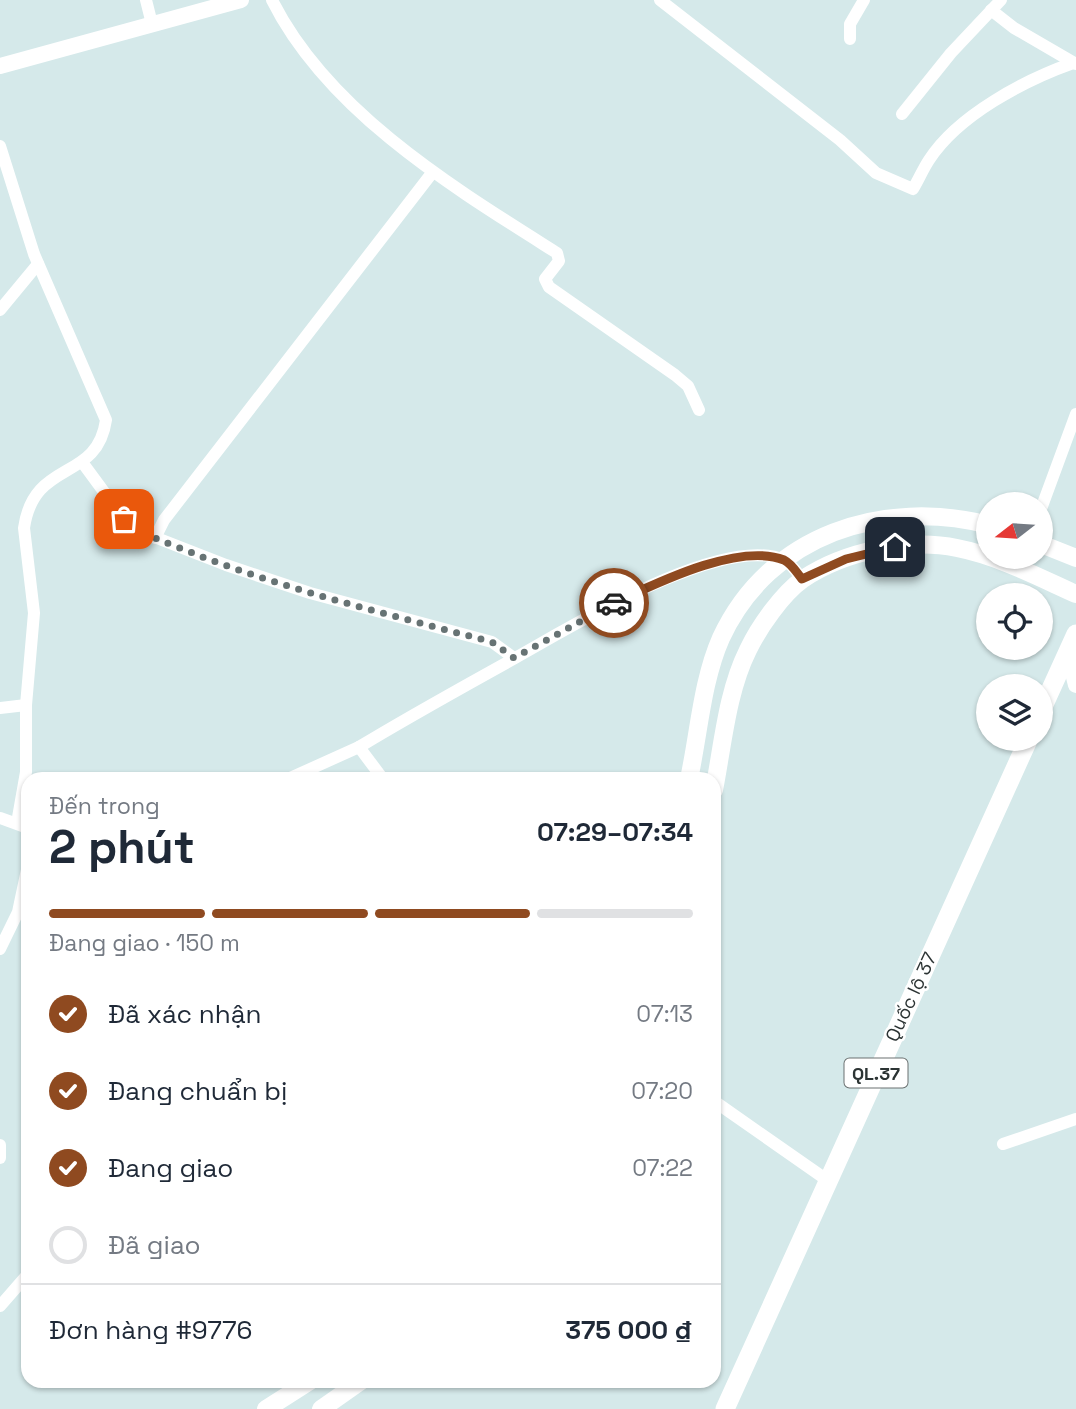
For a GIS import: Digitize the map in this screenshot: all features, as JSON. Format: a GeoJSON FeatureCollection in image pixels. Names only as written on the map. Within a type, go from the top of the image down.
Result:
{"type":"FeatureCollection","features":[{"type":"Feature","properties":{"kind":"highway"},"geometry":{"type":"LineString","coordinates":[[1053,686],[1076,634]]}},
{"type":"Feature","properties":{"kind":"highway","name":"Quốc lộ 37"},"geometry":{"type":"LineString","coordinates":[[725,1409],[1023,751]]}},
{"type":"Feature","properties":{"kind":"main road"},"geometry":{"type":"LineString","coordinates":[[690,772],[712,664],[722,637],[737,612],[786,562],[814,541],[850,526],[885,517],[945,517],[976,523]]}},
{"type":"Feature","properties":{"kind":"main road"},"geometry":{"type":"LineString","coordinates":[[718,772],[739,671],[748,649],[777,606],[801,578],[846,559],[878,550],[912,543],[936,544],[979,554],[1076,594]]}},
{"type":"Feature","properties":{"kind":"main road"},"geometry":{"type":"LineString","coordinates":[[1054,549],[1076,558]]}},
{"type":"Feature","properties":{"kind":"main road"},"geometry":{"type":"LineString","coordinates":[[265,1409],[299,1388]]}},
{"type":"Feature","properties":{"kind":"main road"},"geometry":{"type":"LineString","coordinates":[[321,1409],[351,1388]]}},
{"type":"Feature","properties":{"kind":"street"},"geometry":{"type":"LineString","coordinates":[[146,0],[152,24]]}},
{"type":"Feature","properties":{"kind":"street"},"geometry":{"type":"LineString","coordinates":[[0,66],[241,0]]}},
{"type":"Feature","properties":{"kind":"street"},"geometry":{"type":"LineString","coordinates":[[272,0],[287,30],[328,81],[432,173],[557,253],[559,261],[546,276],[546,284],[675,375],[688,386],[699,410]]}},
{"type":"Feature","properties":{"kind":"street"},"geometry":{"type":"LineString","coordinates":[[660,0],[840,140],[876,173],[913,188],[929,159],[970,118],[1018,86],[1075,63]]}},
{"type":"Feature","properties":{"kind":"street"},"geometry":{"type":"LineString","coordinates":[[850,39],[850,24],[864,0]]}},
{"type":"Feature","properties":{"kind":"street"},"geometry":{"type":"LineString","coordinates":[[902,114],[990,10],[1002,0]]}},
{"type":"Feature","properties":{"kind":"street"},"geometry":{"type":"LineString","coordinates":[[990,10],[1014,28],[1075,63]]}},
{"type":"Feature","properties":{"kind":"street"},"geometry":{"type":"LineString","coordinates":[[0,146],[38,264],[106,420],[104,432],[82,462],[40,488],[28,505],[24,528],[34,613],[26,705],[26,772]]}},
{"type":"Feature","properties":{"kind":"street"},"geometry":{"type":"LineString","coordinates":[[155,538],[164,520],[432,173]]}},
{"type":"Feature","properties":{"kind":"street"},"geometry":{"type":"LineString","coordinates":[[0,310],[38,264]]}},
{"type":"Feature","properties":{"kind":"street"},"geometry":{"type":"LineString","coordinates":[[1047,492],[1076,414]]}},
{"type":"Feature","properties":{"kind":"street"},"geometry":{"type":"LineString","coordinates":[[82,462],[124,519],[155,538],[310,593],[492,642],[514,658]]}},
{"type":"Feature","properties":{"kind":"street"},"geometry":{"type":"LineString","coordinates":[[304,772],[359,747],[608,605],[663,580],[734,558],[786,562],[801,578]]}},
{"type":"Feature","properties":{"kind":"street"},"geometry":{"type":"LineString","coordinates":[[1068,653],[1076,685]]}},
{"type":"Feature","properties":{"kind":"street"},"geometry":{"type":"LineString","coordinates":[[0,708],[26,705]]}},
{"type":"Feature","properties":{"kind":"street"},"geometry":{"type":"LineString","coordinates":[[359,747],[378,772]]}},
{"type":"Feature","properties":{"kind":"street"},"geometry":{"type":"LineString","coordinates":[[0,818],[21,826]]}},
{"type":"Feature","properties":{"kind":"street"},"geometry":{"type":"LineString","coordinates":[[0,949],[18,912],[21,898]]}},
{"type":"Feature","properties":{"kind":"street"},"geometry":{"type":"LineString","coordinates":[[721,1106],[827,1180]]}},
{"type":"Feature","properties":{"kind":"street"},"geometry":{"type":"LineString","coordinates":[[1003,1144],[1076,1119]]}},
{"type":"Feature","properties":{"kind":"street"},"geometry":{"type":"LineString","coordinates":[[0,1145],[0,1158]]}},
{"type":"Feature","properties":{"kind":"street"},"geometry":{"type":"LineString","coordinates":[[0,1306],[21,1281]]}},
{"type":"Feature","properties":{"kind":"way so far"},"geometry":{"type":"LineString","coordinates":[[124,519],[144,533],[226,565],[310,593],[492,642],[514,658],[614,603]]}},
{"type":"Feature","properties":{"kind":"route"},"geometry":{"type":"LineString","coordinates":[[614,603],[663,580],[734,558],[782,559],[791,564],[802,579],[846,559],[895,547]]}}]}
